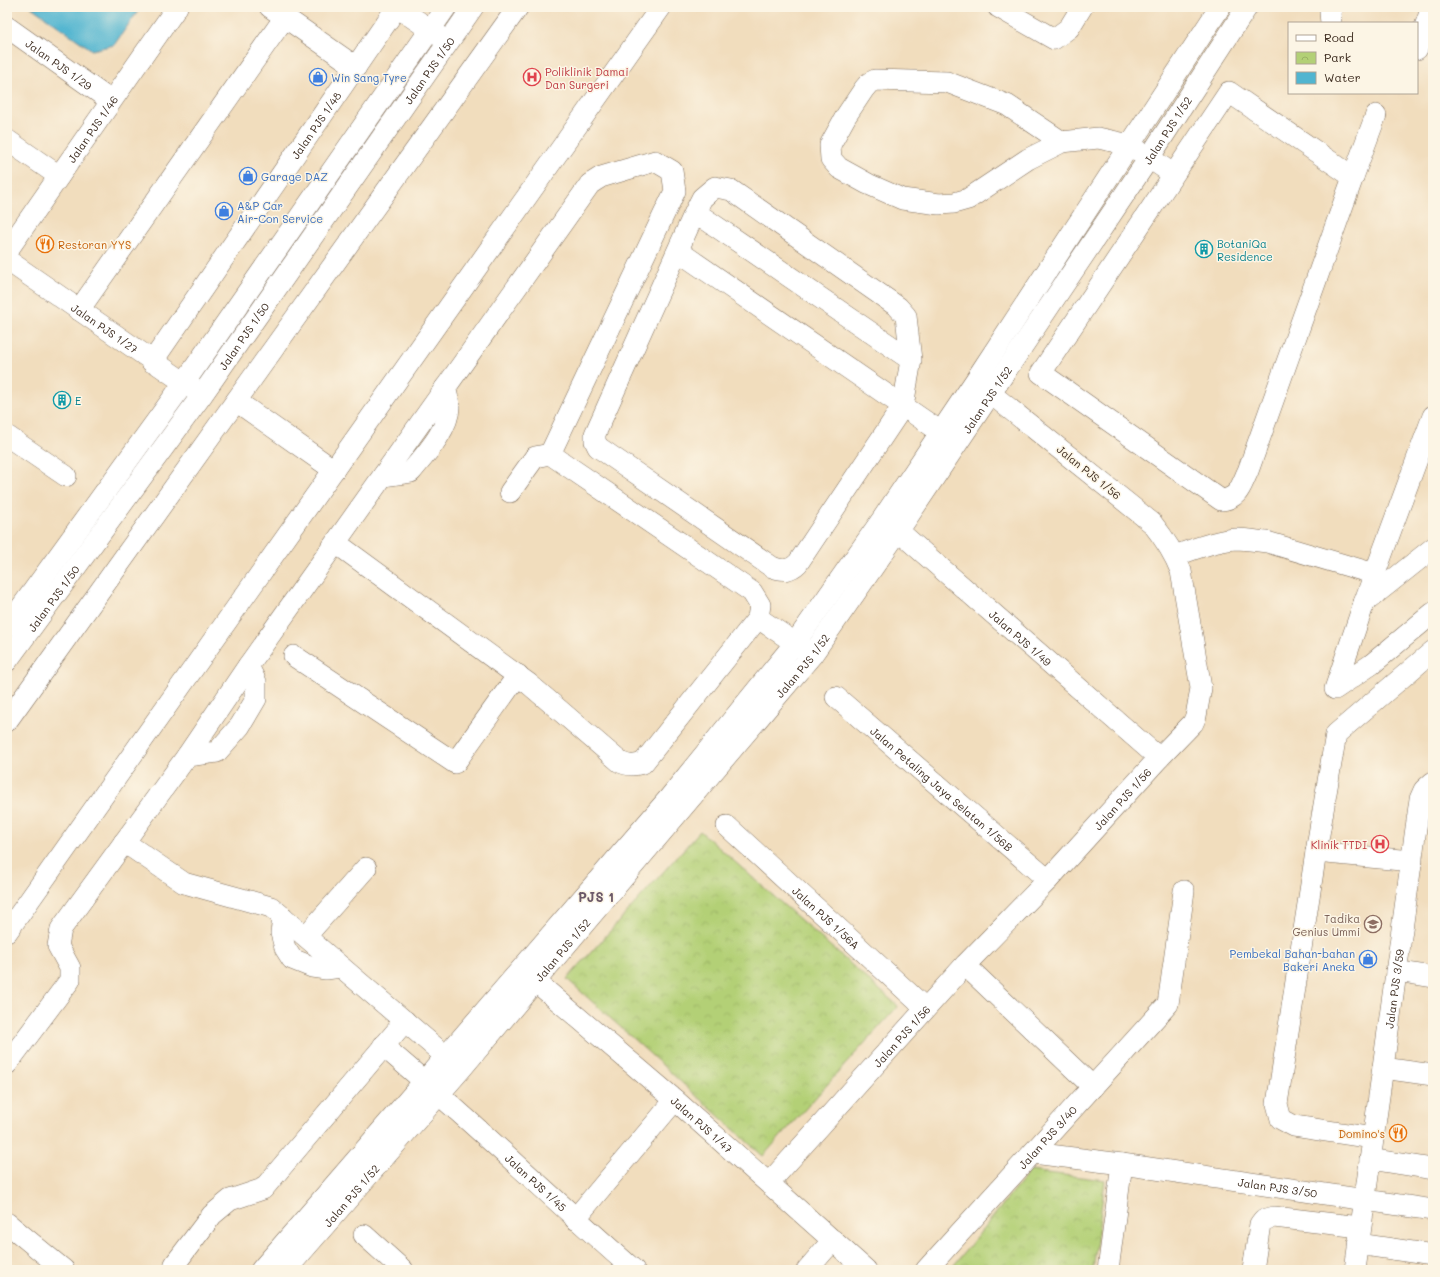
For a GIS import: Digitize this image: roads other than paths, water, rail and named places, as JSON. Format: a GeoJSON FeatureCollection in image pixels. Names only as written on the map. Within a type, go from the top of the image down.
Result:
{"type":"FeatureCollection","features":[{"type":"Feature","properties":{"kind":"street","name":"Jalan PJS 1/46"},"geometry":{"type":"LineString","coordinates":[[7,251],[177,7]]}},
{"type":"Feature","properties":{"kind":"street"},"geometry":{"type":"LineString","coordinates":[[397,7],[449,42]]}},
{"type":"Feature","properties":{"kind":"street","name":"Jalan PJS 1/48"},"geometry":{"type":"LineString","coordinates":[[152,362],[397,7]]}},
{"type":"Feature","properties":{"kind":"street","name":"Jalan PJS 1/50"},"geometry":{"type":"LineString","coordinates":[[7,627],[184,383],[446,7]]}},
{"type":"Feature","properties":{"kind":"street","name":"Jalan PJS 1/50"},"geometry":{"type":"LineString","coordinates":[[7,661],[202,395],[474,7]]}},
{"type":"Feature","properties":{"kind":"street"},"geometry":{"type":"LineString","coordinates":[[7,721],[518,7]]}},
{"type":"Feature","properties":{"kind":"street"},"geometry":{"type":"LineString","coordinates":[[7,932],[661,7]]}},
{"type":"Feature","properties":{"kind":"street"},"geometry":{"type":"LineString","coordinates":[[998,7],[1054,39],[1069,28],[1082,7]]}},
{"type":"Feature","properties":{"kind":"street","name":"Jalan PJS 1/52"},"geometry":{"type":"LineString","coordinates":[[453,1063],[535,981],[899,530],[948,438],[1130,145],[1220,7]]}},
{"type":"Feature","properties":{"kind":"street","name":"Jalan PJS 1/52"},"geometry":{"type":"LineString","coordinates":[[261,1270],[453,1063],[669,798],[804,649],[883,518],[948,438],[990,393],[1149,158],[1247,7]]}},
{"type":"Feature","properties":{"kind":"street"},"geometry":{"type":"LineString","coordinates":[[1331,22],[1330,12],[1332,7]]}},
{"type":"Feature","properties":{"kind":"street"},"geometry":{"type":"LineString","coordinates":[[1418,46],[1432,7]]}},
{"type":"Feature","properties":{"kind":"street"},"geometry":{"type":"LineString","coordinates":[[79,310],[277,12],[356,67]]}},
{"type":"Feature","properties":{"kind":"street","name":"Jalan PJS 1/29"},"geometry":{"type":"LineString","coordinates":[[7,27],[111,101]]}},
{"type":"Feature","properties":{"kind":"street"},"geometry":{"type":"LineString","coordinates":[[1062,142],[1007,106],[947,82],[876,80],[869,83],[864,89],[846,116],[830,145],[831,159],[840,168],[868,184],[902,199],[939,204],[954,203],[968,199],[1028,159],[1062,142],[1098,138],[1130,145],[1173,174]]}},
{"type":"Feature","properties":{"kind":"street"},"geometry":{"type":"LineString","coordinates":[[1353,177],[1228,92],[1041,373],[1221,500],[1229,499],[1238,493],[1248,471],[1376,115]]}},
{"type":"Feature","properties":{"kind":"street"},"geometry":{"type":"LineString","coordinates":[[7,140],[59,176]]}},
{"type":"Feature","properties":{"kind":"street"},"geometry":{"type":"LineString","coordinates":[[7,1064],[70,980],[70,968],[58,946],[61,929],[187,756],[248,666],[590,184],[601,177],[654,161],[672,171],[675,191],[550,454]]}},
{"type":"Feature","properties":{"kind":"street"},"geometry":{"type":"LineString","coordinates":[[715,187],[731,190],[898,307],[906,316],[911,360],[903,406],[798,563],[793,568],[786,570],[779,570],[772,567],[598,447],[595,441],[595,434],[695,212],[702,198],[715,187]]}},
{"type":"Feature","properties":{"kind":"street"},"geometry":{"type":"LineString","coordinates":[[695,212],[911,360]]}},
{"type":"Feature","properties":{"kind":"street"},"geometry":{"type":"LineString","coordinates":[[678,251],[948,438]]}},
{"type":"Feature","properties":{"kind":"street","name":"Jalan PJS 1/27"},"geometry":{"type":"LineString","coordinates":[[7,260],[152,362],[202,395]]}},
{"type":"Feature","properties":{"kind":"street","name":"Jalan PJS 1/56"},"geometry":{"type":"LineString","coordinates":[[769,1184],[925,1008],[1048,880],[1159,758],[1193,723],[1196,716],[1201,688],[1181,570],[1175,556],[1160,532],[1152,523],[990,393]]}},
{"type":"Feature","properties":{"kind":"street"},"geometry":{"type":"LineString","coordinates":[[236,401],[334,470]]}},
{"type":"Feature","properties":{"kind":"street"},"geometry":{"type":"LineString","coordinates":[[1433,416],[1364,603],[1335,689],[1372,664],[1433,613]]}},
{"type":"Feature","properties":{"kind":"street"},"geometry":{"type":"LineString","coordinates":[[7,436],[66,476]]}},
{"type":"Feature","properties":{"kind":"street"},"geometry":{"type":"LineString","coordinates":[[336,543],[523,679],[620,762],[635,766],[643,763],[758,618],[760,605],[752,592],[550,454],[535,457],[510,492]]}},
{"type":"Feature","properties":{"kind":"street","name":"Jalan PJS 1/49"},"geometry":{"type":"LineString","coordinates":[[883,518],[899,530],[1159,758]]}},
{"type":"Feature","properties":{"kind":"street"},"geometry":{"type":"LineString","coordinates":[[1175,556],[1201,547],[1235,539],[1249,540],[1267,542],[1375,574]]}},
{"type":"Feature","properties":{"kind":"street"},"geometry":{"type":"LineString","coordinates":[[1364,603],[1433,548]]}},
{"type":"Feature","properties":{"kind":"street"},"geometry":{"type":"LineString","coordinates":[[758,618],[804,649]]}},
{"type":"Feature","properties":{"kind":"street"},"geometry":{"type":"LineString","coordinates":[[1373,1138],[1294,1126],[1281,1119],[1277,1104],[1336,734],[1433,651]]}},
{"type":"Feature","properties":{"kind":"street"},"geometry":{"type":"LineString","coordinates":[[294,656],[455,763],[523,679]]}},
{"type":"Feature","properties":{"kind":"street","name":"Jalan Petaling Jaya Selatan 1/56B"},"geometry":{"type":"LineString","coordinates":[[836,697],[1048,880]]}},
{"type":"Feature","properties":{"kind":"street","name":"Jalan PJS 3/59"},"geometry":{"type":"LineString","coordinates":[[1355,1270],[1420,799],[1424,790],[1433,782]]}},
{"type":"Feature","properties":{"kind":"street","name":"Jalan PJS 1/56A"},"geometry":{"type":"LineString","coordinates":[[727,826],[925,1008]]}},
{"type":"Feature","properties":{"kind":"street"},"geometry":{"type":"LineString","coordinates":[[124,842],[184,883],[271,908],[306,936],[453,1063]]}},
{"type":"Feature","properties":{"kind":"street"},"geometry":{"type":"LineString","coordinates":[[1316,852],[1412,861]]}},
{"type":"Feature","properties":{"kind":"street"},"geometry":{"type":"LineString","coordinates":[[306,936],[366,868]]}},
{"type":"Feature","properties":{"kind":"street","name":"Jalan PJS 3/40"},"geometry":{"type":"LineString","coordinates":[[926,1270],[1168,1004],[1184,891]]}},
{"type":"Feature","properties":{"kind":"street"},"geometry":{"type":"LineString","coordinates":[[283,917],[281,934],[285,948],[292,959],[312,967],[326,969],[341,967]]}},
{"type":"Feature","properties":{"kind":"street"},"geometry":{"type":"LineString","coordinates":[[965,965],[1093,1087]]}},
{"type":"Feature","properties":{"kind":"street"},"geometry":{"type":"LineString","coordinates":[[1396,971],[1433,977]]}},
{"type":"Feature","properties":{"kind":"street","name":"Jalan PJS 1/47"},"geometry":{"type":"LineString","coordinates":[[535,981],[675,1100],[866,1270]]}},
{"type":"Feature","properties":{"kind":"street"},"geometry":{"type":"LineString","coordinates":[[174,1270],[175,1264],[212,1215],[230,1200],[262,1189],[405,1021]]}},
{"type":"Feature","properties":{"kind":"street","name":"Jalan PJS 1/45"},"geometry":{"type":"LineString","coordinates":[[383,1046],[432,1087],[575,1219],[634,1270]]}},
{"type":"Feature","properties":{"kind":"street"},"geometry":{"type":"LineString","coordinates":[[1383,1068],[1433,1075]]}},
{"type":"Feature","properties":{"kind":"street","name":"Jalan PJS 1/52"},"geometry":{"type":"LineString","coordinates":[[286,1270],[432,1087]]}},
{"type":"Feature","properties":{"kind":"street"},"geometry":{"type":"LineString","coordinates":[[575,1219],[675,1100]]}},
{"type":"Feature","properties":{"kind":"street","name":"Jalan PJS 3/50"},"geometry":{"type":"LineString","coordinates":[[1033,1153],[1122,1164],[1433,1210]]}},
{"type":"Feature","properties":{"kind":"street"},"geometry":{"type":"LineString","coordinates":[[1370,1159],[1433,1170]]}},
{"type":"Feature","properties":{"kind":"street"},"geometry":{"type":"LineString","coordinates":[[1108,1270],[1122,1164]]}},
{"type":"Feature","properties":{"kind":"street"},"geometry":{"type":"LineString","coordinates":[[1253,1270],[1260,1224],[1263,1220],[1274,1217],[1359,1235],[1433,1255]]}},
{"type":"Feature","properties":{"kind":"street"},"geometry":{"type":"LineString","coordinates":[[9,1225],[58,1265]]}},
{"type":"Feature","properties":{"kind":"street"},"geometry":{"type":"LineString","coordinates":[[364,1235],[403,1270]]}},
{"type":"Feature","properties":{"kind":"street"},"geometry":{"type":"LineString","coordinates":[[807,1270],[833,1240]]}},
{"type":"Feature","properties":{"kind":"water"},"geometry":{"type":"Polygon","coordinates":[[[31,7],[141,7],[114,45],[92,50],[31,7]]]}},
{"type":"Feature","properties":{"kind":"place","name":"Win Sang Tyre"},"geometry":{"type":"Point","coordinates":[318,77]}},
{"type":"Feature","properties":{"kind":"place","name":"Poliklinik Damai Dan Surgeri"},"geometry":{"type":"Point","coordinates":[532,77]}},
{"type":"Feature","properties":{"kind":"place","name":"Garage DAZ"},"geometry":{"type":"Point","coordinates":[248,176]}},
{"type":"Feature","properties":{"kind":"place","name":"A&P Car Air-Con Service"},"geometry":{"type":"Point","coordinates":[224,211]}},
{"type":"Feature","properties":{"kind":"place","name":"Restoran YYS"},"geometry":{"type":"Point","coordinates":[45,244]}},
{"type":"Feature","properties":{"kind":"place","name":"BotaniQa Residence"},"geometry":{"type":"Point","coordinates":[1204,249]}},
{"type":"Feature","properties":{"kind":"place","name":"E"},"geometry":{"type":"Point","coordinates":[62,400]}},
{"type":"Feature","properties":{"kind":"place","name":"Klinik TTDI"},"geometry":{"type":"Point","coordinates":[1380,844]}},
{"type":"Feature","properties":{"kind":"place","name":"Tadika Genius Ummi"},"geometry":{"type":"Point","coordinates":[1373,924]}},
{"type":"Feature","properties":{"kind":"place","name":"Pembekal Bahan-bahan Bakeri Aneka"},"geometry":{"type":"Point","coordinates":[1368,959]}},
{"type":"Feature","properties":{"kind":"place","name":"Domino's"},"geometry":{"type":"Point","coordinates":[1398,1133]}},
{"type":"Feature","properties":{"kind":"district","name":"PJS 1"},"geometry":{"type":"Point","coordinates":[596,896]}}]}
